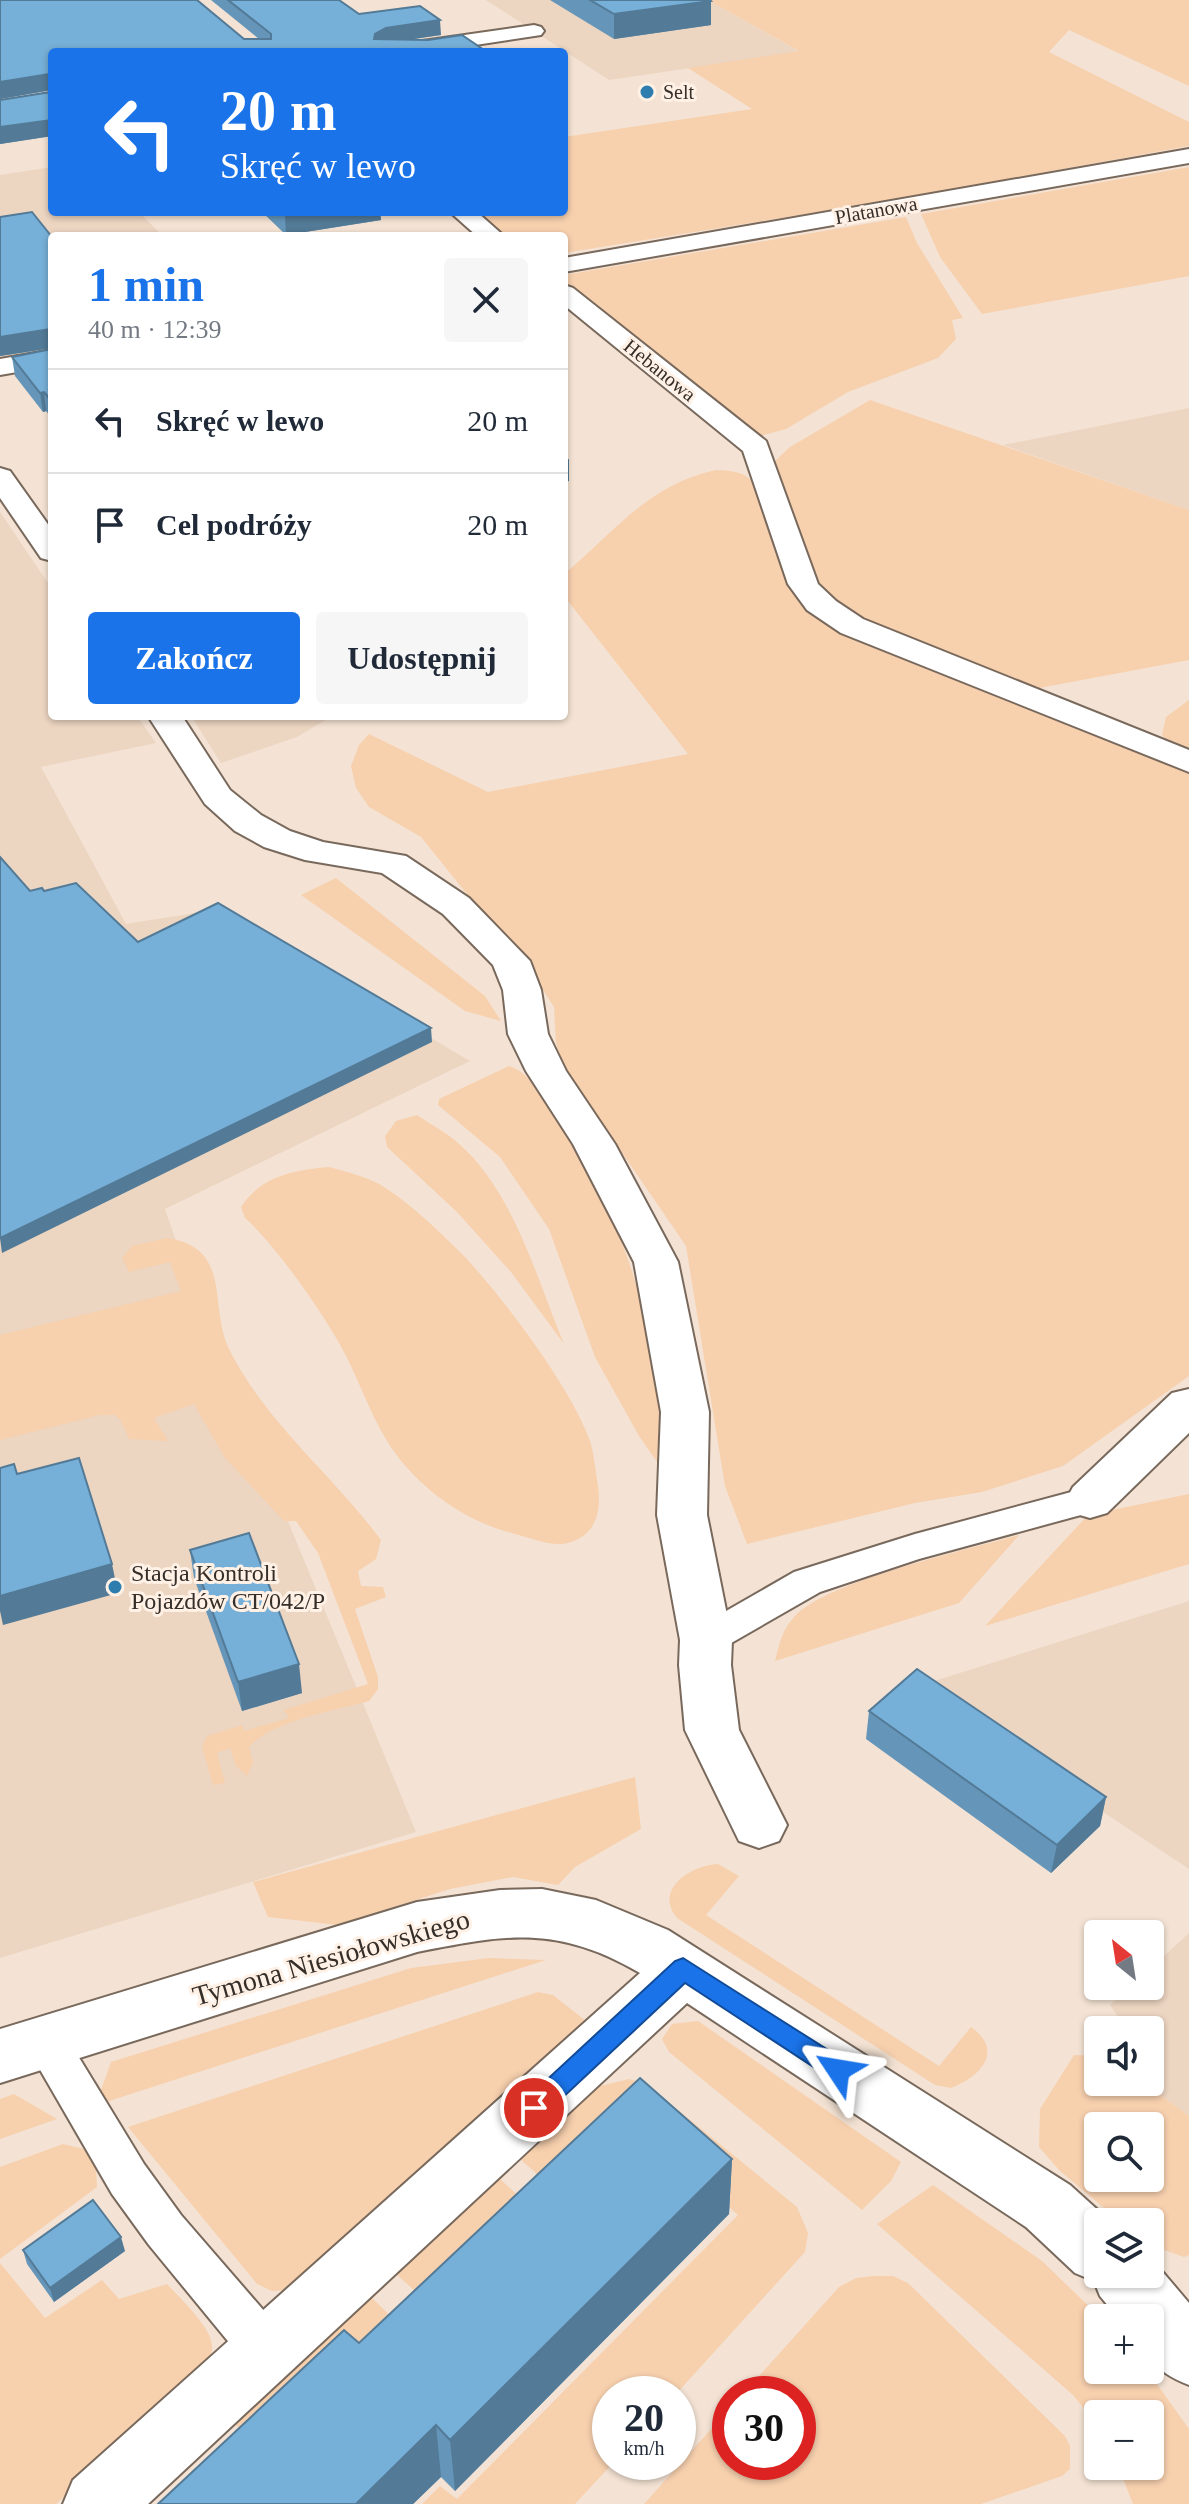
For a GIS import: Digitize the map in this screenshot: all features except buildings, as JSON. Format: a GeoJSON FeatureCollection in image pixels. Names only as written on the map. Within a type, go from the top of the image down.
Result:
{"type":"FeatureCollection","features":[{"type":"Feature","properties":{"kind":"street"},"geometry":{"type":"LineString","coordinates":[[415,48],[534,31]]}},
{"type":"Feature","properties":{"kind":"street","name":"Platanowa"},"geometry":{"type":"LineString","coordinates":[[568,264],[1189,156]]}},
{"type":"Feature","properties":{"kind":"street"},"geometry":{"type":"LineString","coordinates":[[467,216],[487,232]]}},
{"type":"Feature","properties":{"kind":"street","name":"Hebanowa"},"geometry":{"type":"LineString","coordinates":[[568,296],[756,447],[803,584],[811,598],[828,612],[852,626],[1189,762]]}},
{"type":"Feature","properties":{"kind":"street"},"geometry":{"type":"LineString","coordinates":[[0,367],[48,359]]}},
{"type":"Feature","properties":{"kind":"street"},"geometry":{"type":"LineString","coordinates":[[0,477],[48,546]]}},
{"type":"Feature","properties":{"kind":"street"},"geometry":{"type":"LineString","coordinates":[[176,731],[217,797],[248,823],[277,839],[318,852],[353,855],[393,864],[456,906],[511,961],[522,990],[528,1034],[546,1071],[594,1144],[656,1262],[685,1412],[682,1515],[706,1640],[705,1665],[712,1730],[759,1825]]}},
{"type":"Feature","properties":{"kind":"street"},"geometry":{"type":"LineString","coordinates":[[1090,1500],[1189,1405]]}},
{"type":"Feature","properties":{"kind":"street","name":"Tymona Niesiołowskiego"},"geometry":{"type":"LineString","coordinates":[[23,2049],[417,1927],[480,1915],[531,1913],[582,1920],[641,1943],[683,1969],[1048,2206],[1084,2239]]}},
{"type":"Feature","properties":{"kind":"street"},"geometry":{"type":"LineString","coordinates":[[97,2504],[620,2030],[683,1969]]}},
{"type":"Feature","properties":{"kind":"street"},"geometry":{"type":"LineString","coordinates":[[1135,2288],[1189,2353]]}},
{"type":"Feature","properties":{"kind":"lane"},"geometry":{"type":"LineString","coordinates":[[706,1640],[807,1582],[915,1547],[1090,1500]]}},
{"type":"Feature","properties":{"kind":"lane"},"geometry":{"type":"LineString","coordinates":[[23,2049],[165,2230],[267,2351]]}},
{"type":"Feature","properties":{"kind":"shaded area"},"geometry":{"type":"Polygon","coordinates":[[[486,0],[708,0],[800,52],[609,80],[568,53],[568,48],[560,48],[486,0]]]}},
{"type":"Feature","properties":{"kind":"shaded area"},"geometry":{"type":"Polygon","coordinates":[[[708,0],[1189,0],[1189,86],[1069,30],[1049,52],[1189,122],[1189,146],[904,198],[568,252],[568,232],[499,232],[479,216],[568,216],[568,136],[752,109],[688,68],[799,51],[708,0]]]}},
{"type":"Feature","properties":{"kind":"shaded area"},"geometry":{"type":"Polygon","coordinates":[[[1189,167],[1189,276],[982,314],[940,257],[921,214],[1189,167]]]}},
{"type":"Feature","properties":{"kind":"shaded area"},"geometry":{"type":"Polygon","coordinates":[[[48,168],[48,216],[143,216],[159,232],[48,232],[48,352],[0,360],[0,175],[48,168]]]}},
{"type":"Feature","properties":{"kind":"shaded area"},"geometry":{"type":"Polygon","coordinates":[[[906,217],[917,243],[963,318],[952,320],[956,339],[938,358],[848,392],[786,429],[757,437],[568,287],[568,274],[906,217]]]}},
{"type":"Feature","properties":{"kind":"shaded area"},"geometry":{"type":"Polygon","coordinates":[[[870,400],[1189,510],[1189,660],[1034,689],[865,625],[823,592],[813,577],[774,462],[790,447],[870,400]]]}},
{"type":"Feature","properties":{"kind":"shaded area"},"geometry":{"type":"Polygon","coordinates":[[[1189,408],[1189,510],[1003,445],[1189,408]]]}},
{"type":"Feature","properties":{"kind":"shaded area"},"geometry":{"type":"Polygon","coordinates":[[[716,470],[743,475],[752,481],[794,594],[808,608],[848,634],[1189,773],[1189,1376],[1063,1466],[982,1492],[915,1503],[747,1544],[725,1486],[686,1246],[564,1068],[556,1043],[554,1007],[511,940],[487,919],[421,837],[369,807],[356,788],[351,766],[359,745],[369,734],[488,792],[688,754],[568,601],[568,570],[651,498],[692,477],[716,470]]]}},
{"type":"Feature","properties":{"kind":"shaded area"},"geometry":{"type":"Polygon","coordinates":[[[0,512],[48,583],[48,720],[140,720],[156,743],[41,767],[126,924],[213,910],[470,1061],[165,1209],[194,1293],[416,1832],[0,1958],[0,512]]]}},
{"type":"Feature","properties":{"kind":"shaded area"},"geometry":{"type":"Polygon","coordinates":[[[1189,700],[1189,755],[1175,750],[1162,735],[1166,717],[1189,700]]]}},
{"type":"Feature","properties":{"kind":"shaded area"},"geometry":{"type":"Polygon","coordinates":[[[194,720],[325,720],[297,737],[221,763],[194,720]]]}},
{"type":"Feature","properties":{"kind":"shaded area"},"geometry":{"type":"Polygon","coordinates":[[[336,878],[485,996],[501,1021],[465,1011],[301,895],[336,878]]]}},
{"type":"Feature","properties":{"kind":"shaded area"},"geometry":{"type":"Polygon","coordinates":[[[509,1066],[527,1077],[552,1109],[601,1196],[622,1243],[650,1339],[660,1407],[662,1469],[639,1436],[595,1357],[549,1229],[500,1157],[438,1105],[439,1099],[509,1066]]]}},
{"type":"Feature","properties":{"kind":"shaded area"},"geometry":{"type":"Polygon","coordinates":[[[417,1115],[458,1143],[494,1185],[522,1237],[564,1344],[511,1272],[457,1212],[387,1147],[385,1136],[396,1121],[417,1115]]]}},
{"type":"Feature","properties":{"kind":"shaded area"},"geometry":{"type":"Polygon","coordinates":[[[329,1167],[375,1182],[432,1225],[497,1294],[535,1345],[569,1398],[591,1444],[598,1509],[592,1526],[578,1539],[562,1544],[548,1543],[496,1528],[459,1511],[426,1487],[387,1441],[330,1328],[283,1260],[245,1218],[241,1207],[258,1188],[279,1176],[329,1167]]]}},
{"type":"Feature","properties":{"kind":"shaded area"},"geometry":{"type":"Polygon","coordinates":[[[167,1238],[188,1244],[202,1253],[215,1280],[223,1332],[244,1376],[280,1425],[381,1540],[376,1559],[358,1571],[361,1586],[383,1587],[386,1597],[355,1609],[378,1677],[378,1689],[369,1701],[273,1730],[249,1747],[253,1763],[247,1776],[236,1766],[230,1748],[217,1753],[225,1783],[213,1785],[202,1747],[207,1736],[242,1725],[244,1731],[289,1718],[284,1710],[368,1684],[318,1553],[296,1521],[284,1521],[225,1458],[194,1404],[154,1418],[168,1441],[129,1439],[115,1415],[100,1415],[0,1440],[0,1335],[181,1291],[170,1262],[129,1272],[122,1258],[132,1246],[167,1238]]]}},
{"type":"Feature","properties":{"kind":"shaded area"},"geometry":{"type":"Polygon","coordinates":[[[1189,1494],[1189,1564],[985,1626],[1088,1515],[1189,1494]]]}},
{"type":"Feature","properties":{"kind":"shaded area"},"geometry":{"type":"Polygon","coordinates":[[[1019,1535],[959,1603],[775,1661],[782,1638],[794,1617],[835,1591],[899,1568],[1019,1535]]]}},
{"type":"Feature","properties":{"kind":"shaded area"},"geometry":{"type":"Polygon","coordinates":[[[1189,1601],[1189,1869],[915,1687],[1189,1601]]]}},
{"type":"Feature","properties":{"kind":"shaded area"},"geometry":{"type":"Polygon","coordinates":[[[635,1777],[641,1829],[575,1867],[558,1885],[513,1877],[450,1889],[338,1925],[268,1917],[253,1882],[635,1777]]]}},
{"type":"Feature","properties":{"kind":"shaded area"},"geometry":{"type":"Polygon","coordinates":[[[718,1864],[739,1876],[706,1915],[939,2066],[971,2027],[986,2045],[985,2062],[979,2070],[951,2088],[935,2085],[677,1918],[670,1897],[679,1880],[697,1869],[718,1864]]]}},
{"type":"Feature","properties":{"kind":"shaded area"},"geometry":{"type":"Polygon","coordinates":[[[1189,1933],[1189,2116],[1161,2096],[1164,2096],[1164,2016],[1117,2016],[1110,2005],[1116,2000],[1164,2000],[1164,1956],[1189,1933]]]}},
{"type":"Feature","properties":{"kind":"shaded area"},"geometry":{"type":"Polygon","coordinates":[[[489,1958],[546,1960],[103,2103],[100,2093],[111,2062],[411,1968],[489,1958]]]}},
{"type":"Feature","properties":{"kind":"shaded area"},"geometry":{"type":"Polygon","coordinates":[[[538,1992],[553,1995],[591,2025],[289,2290],[272,2291],[257,2284],[128,2127],[538,1992]]]}},
{"type":"Feature","properties":{"kind":"shaded area"},"geometry":{"type":"Polygon","coordinates":[[[698,2021],[901,2162],[891,2181],[862,2210],[669,2052],[662,2039],[672,2024],[698,2021]]]}},
{"type":"Feature","properties":{"kind":"shaded area"},"geometry":{"type":"Polygon","coordinates":[[[1074,2055],[1084,2055],[1084,2096],[1161,2096],[1189,2116],[1189,2255],[1184,2257],[1164,2250],[1164,2208],[1104,2208],[1085,2192],[1164,2192],[1164,2112],[1084,2112],[1084,2191],[1060,2171],[1039,2147],[1040,2109],[1074,2055]]]}},
{"type":"Feature","properties":{"kind":"shaded area"},"geometry":{"type":"Polygon","coordinates":[[[629,2079],[646,2084],[797,2207],[808,2233],[805,2252],[692,2376],[592,2376],[592,2480],[597,2480],[575,2504],[422,2504],[440,2486],[457,2499],[738,2215],[639,2128],[563,2197],[520,2159],[600,2086],[629,2079]]]}},
{"type":"Feature","properties":{"kind":"shaded area"},"geometry":{"type":"Polygon","coordinates":[[[14,2094],[57,2119],[0,2139],[0,2099],[14,2094]]]}},
{"type":"Feature","properties":{"kind":"shaded area"},"geometry":{"type":"Polygon","coordinates":[[[63,2144],[84,2149],[96,2169],[97,2187],[0,2259],[0,2167],[63,2144]]]}},
{"type":"Feature","properties":{"kind":"shaded area"},"geometry":{"type":"Polygon","coordinates":[[[498,2177],[541,2217],[441,2315],[394,2272],[498,2177]]]}},
{"type":"Feature","properties":{"kind":"shaded area"},"geometry":{"type":"Polygon","coordinates":[[[933,2185],[1042,2261],[1087,2304],[1084,2304],[1084,2384],[1157,2384],[1189,2429],[1189,2504],[1133,2504],[1124,2480],[1164,2480],[1164,2400],[1084,2400],[1084,2409],[1073,2395],[877,2224],[933,2185]]]}},
{"type":"Feature","properties":{"kind":"shaded area"},"geometry":{"type":"Polygon","coordinates":[[[0,2263],[45,2318],[102,2280],[119,2299],[167,2284],[194,2313],[211,2339],[212,2352],[203,2369],[56,2504],[0,2504],[0,2263]]]}},
{"type":"Feature","properties":{"kind":"shaded area"},"geometry":{"type":"Polygon","coordinates":[[[893,2276],[908,2283],[1065,2436],[1070,2446],[1070,2469],[1062,2476],[981,2504],[644,2504],[666,2480],[696,2480],[696,2446],[712,2428],[712,2480],[816,2480],[816,2376],[759,2376],[839,2287],[856,2278],[893,2276]]]}},
{"type":"Feature","properties":{"kind":"shaded area"},"geometry":{"type":"Polygon","coordinates":[[[369,2295],[415,2340],[263,2454],[235,2424],[369,2295]]]}},
{"type":"Feature","properties":{"kind":"place","name":"Selt"},"geometry":{"type":"Point","coordinates":[647,92]}},
{"type":"Feature","properties":{"kind":"place","name":"Stacja Kontroli Pojazdów CT/042/P"},"geometry":{"type":"Point","coordinates":[115,1587]}},
{"type":"Feature","properties":{"kind":"route"},"geometry":{"type":"LineString","coordinates":[[534,2108],[683,1969],[838,2070]]}}]}
